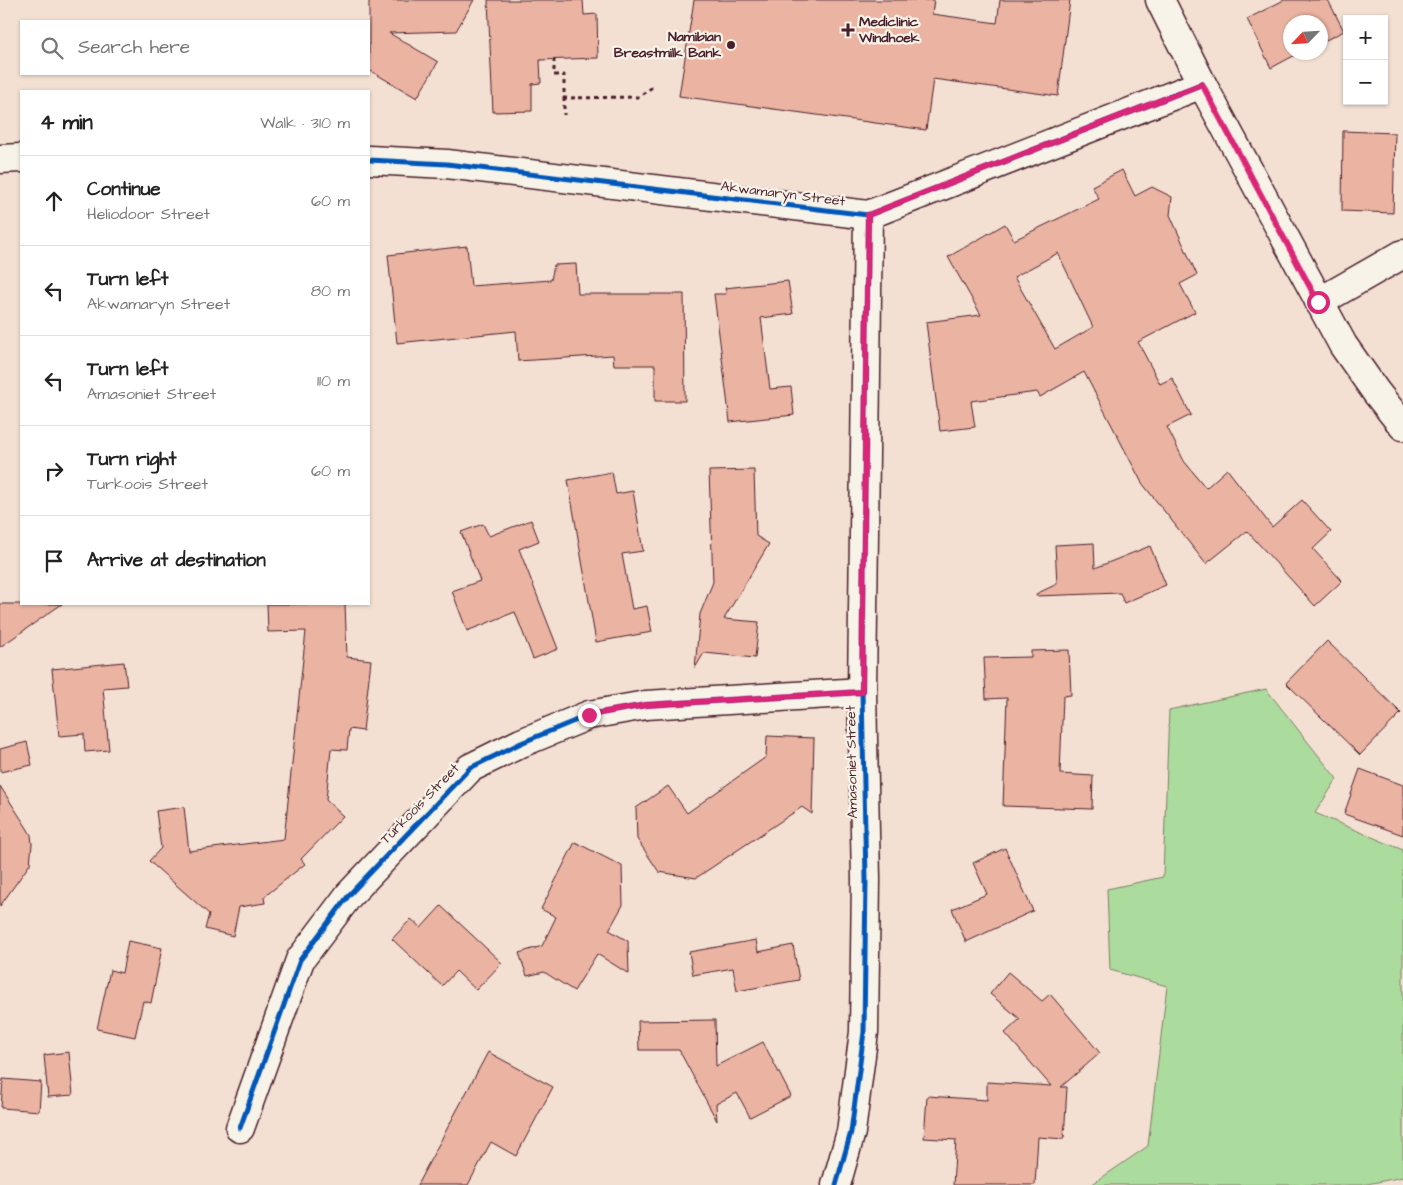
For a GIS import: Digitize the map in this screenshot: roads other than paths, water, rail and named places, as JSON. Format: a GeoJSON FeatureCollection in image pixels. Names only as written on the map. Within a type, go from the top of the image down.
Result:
{"type":"FeatureCollection","features":[{"type":"Feature","properties":{"kind":"street"},"geometry":{"type":"LineString","coordinates":[[1160,0],[1202,84],[1318,302],[1343,345],[1403,426]]}},
{"type":"Feature","properties":{"kind":"street","name":"Akwamaryn Street"},"geometry":{"type":"LineString","coordinates":[[370,160],[447,164],[868,215],[1202,84]]}},
{"type":"Feature","properties":{"kind":"street"},"geometry":{"type":"LineString","coordinates":[[0,159],[20,158]]}},
{"type":"Feature","properties":{"kind":"street","name":"Amasoniet Street"},"geometry":{"type":"LineString","coordinates":[[836,1185],[851,1132],[864,1032],[866,879],[862,692],[868,215]]}},
{"type":"Feature","properties":{"kind":"street"},"geometry":{"type":"LineString","coordinates":[[1318,302],[1403,254]]}},
{"type":"Feature","properties":{"kind":"street","name":"Turkoois Street"},"geometry":{"type":"LineString","coordinates":[[240,1128],[300,960],[349,895],[470,768],[521,743],[589,715],[646,705],[862,692]]}},
{"type":"Feature","properties":{"kind":"place","name":"Mediclinic Windhoek"},"geometry":{"type":"Point","coordinates":[848,30]}},
{"type":"Feature","properties":{"kind":"place","name":"Namibian Breastmilk Bank"},"geometry":{"type":"Point","coordinates":[731,45]}}]}
